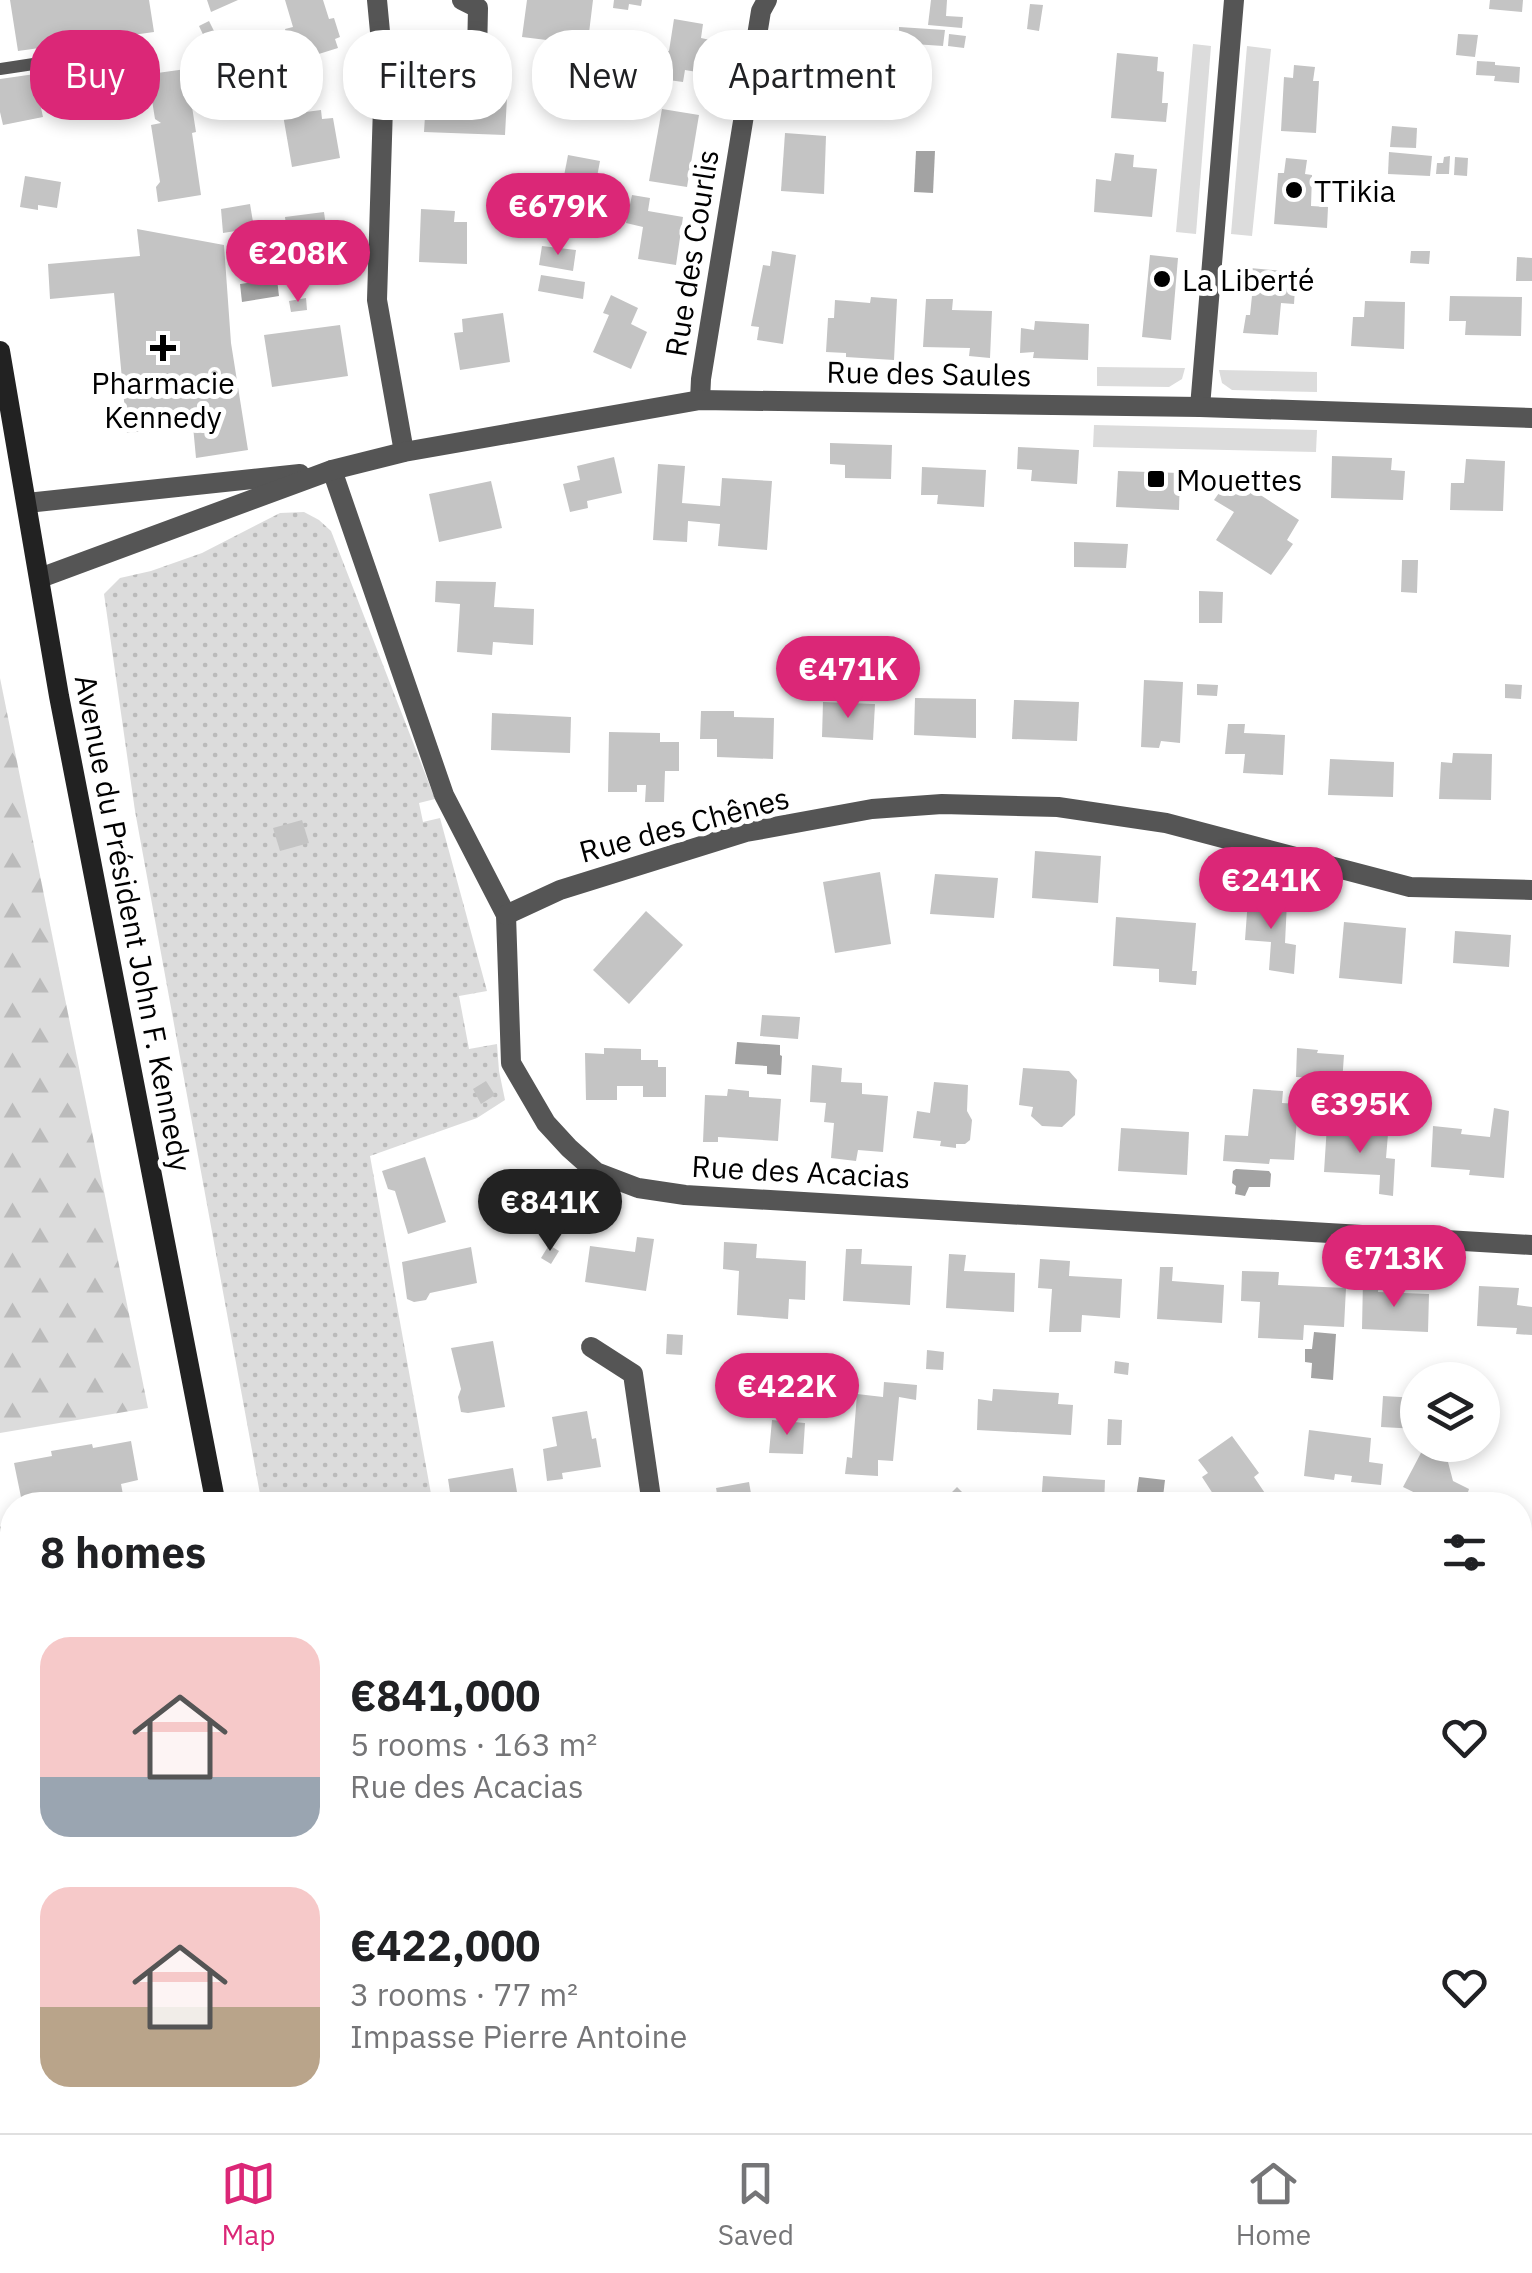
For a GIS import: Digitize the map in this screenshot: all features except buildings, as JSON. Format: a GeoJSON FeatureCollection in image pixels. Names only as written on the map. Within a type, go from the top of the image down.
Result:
{"type":"FeatureCollection","features":[{"type":"Feature","properties":{"kind":"main road","name":"Avenue du Président John F. Kennedy"},"geometry":{"type":"LineString","coordinates":[[0,351],[58,696],[213,1492]]}},
{"type":"Feature","properties":{"kind":"street"},"geometry":{"type":"LineString","coordinates":[[377,0],[380,30]]}},
{"type":"Feature","properties":{"kind":"street"},"geometry":{"type":"LineString","coordinates":[[462,0],[478,8],[478,30]]}},
{"type":"Feature","properties":{"kind":"street","name":"Rue des Courlis"},"geometry":{"type":"LineString","coordinates":[[700,400],[761,12],[767,0]]}},
{"type":"Feature","properties":{"kind":"street"},"geometry":{"type":"LineString","coordinates":[[1200,407],[1234,0]]}},
{"type":"Feature","properties":{"kind":"street"},"geometry":{"type":"LineString","coordinates":[[383,120],[377,300],[404,452]]}},
{"type":"Feature","properties":{"kind":"street","name":"Rue des Saules"},"geometry":{"type":"LineString","coordinates":[[40,578],[332,470],[404,452],[700,400],[1200,407],[1532,418]]}},
{"type":"Feature","properties":{"kind":"street","name":"Rue des Saules"},"geometry":{"type":"LineString","coordinates":[[27,503],[332,470]]}},
{"type":"Feature","properties":{"kind":"street","name":"Rue des Acacias"},"geometry":{"type":"LineString","coordinates":[[332,470],[444,795],[506,915],[510,1064],[546,1123],[596,1172],[638,1188],[685,1195],[1532,1245]]}},
{"type":"Feature","properties":{"kind":"street","name":"Rue des Chênes"},"geometry":{"type":"LineString","coordinates":[[506,915],[560,890],[746,832],[872,809],[942,804],[1058,807],[1166,824],[1410,886],[1532,890]]}},
{"type":"Feature","properties":{"kind":"street"},"geometry":{"type":"LineString","coordinates":[[591,1347],[634,1374],[650,1492]]}},
{"type":"Feature","properties":{"kind":"lane"},"geometry":{"type":"LineString","coordinates":[[0,69],[30,64]]}},
{"type":"Feature","properties":{"kind":"green space"},"geometry":{"type":"Polygon","coordinates":[[[1193,44],[1211,46],[1196,234],[1176,232],[1193,44]]]}},
{"type":"Feature","properties":{"kind":"green space"},"geometry":{"type":"Polygon","coordinates":[[[1247,46],[1271,49],[1252,236],[1231,234],[1247,46]]]}},
{"type":"Feature","properties":{"kind":"green space"},"geometry":{"type":"Polygon","coordinates":[[[1097,367],[1185,368],[1182,379],[1169,387],[1097,386],[1097,367]]]}},
{"type":"Feature","properties":{"kind":"green space"},"geometry":{"type":"Polygon","coordinates":[[[1219,370],[1317,372],[1317,392],[1232,390],[1222,383],[1219,370]]]}},
{"type":"Feature","properties":{"kind":"green space"},"geometry":{"type":"Polygon","coordinates":[[[1094,425],[1317,430],[1316,452],[1093,447],[1094,425]]]}},
{"type":"Feature","properties":{"kind":"green space"},"geometry":{"type":"Polygon","coordinates":[[[304,512],[331,531],[435,799],[419,803],[423,822],[440,818],[487,991],[459,996],[469,1049],[497,1044],[505,1100],[477,1118],[370,1156],[431,1492],[260,1492],[135,811],[104,594],[120,578],[202,553],[280,513],[304,512]]]}},
{"type":"Feature","properties":{"kind":"green space"},"geometry":{"type":"Polygon","coordinates":[[[0,678],[148,1408],[0,1433],[0,678]]]}},
{"type":"Feature","properties":{"kind":"shaded area"},"geometry":{"type":"Polygon","coordinates":[[[916,151],[935,151],[933,193],[914,192],[916,151]]]}},
{"type":"Feature","properties":{"kind":"shaded area"},"geometry":{"type":"Polygon","coordinates":[[[277,279],[279,296],[242,302],[240,284],[277,279]]]}},
{"type":"Feature","properties":{"kind":"shaded area"},"geometry":{"type":"Polygon","coordinates":[[[737,1042],[780,1045],[781,1075],[767,1074],[767,1066],[735,1064],[737,1042]]]}},
{"type":"Feature","properties":{"kind":"shaded area"},"geometry":{"type":"Polygon","coordinates":[[[1236,1169],[1269,1171],[1270,1187],[1249,1187],[1245,1196],[1235,1194],[1236,1186],[1232,1183],[1236,1169]]]}},
{"type":"Feature","properties":{"kind":"shaded area"},"geometry":{"type":"Polygon","coordinates":[[[1314,1332],[1336,1334],[1333,1380],[1311,1378],[1312,1363],[1305,1362],[1305,1349],[1312,1349],[1314,1332]]]}},
{"type":"Feature","properties":{"kind":"shaded area"},"geometry":{"type":"Polygon","coordinates":[[[1139,1477],[1165,1480],[1164,1492],[1137,1492],[1139,1477]]]}},
{"type":"Feature","properties":{"kind":"place","name":"TTikia"},"geometry":{"type":"Point","coordinates":[1294,190]}},
{"type":"Feature","properties":{"kind":"place","name":"La Liberté"},"geometry":{"type":"Point","coordinates":[1162,279]}},
{"type":"Feature","properties":{"kind":"place","name":"Pharmacie Kennedy"},"geometry":{"type":"Point","coordinates":[163,348]}},
{"type":"Feature","properties":{"kind":"place","name":"Mouettes"},"geometry":{"type":"Point","coordinates":[1156,479]}}]}
